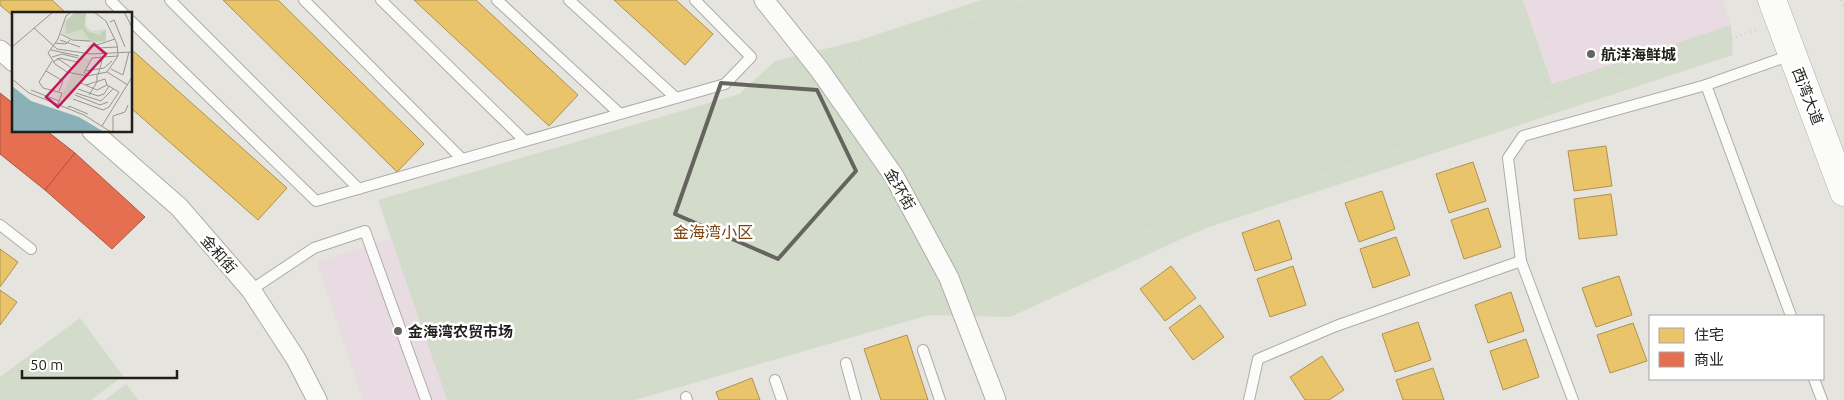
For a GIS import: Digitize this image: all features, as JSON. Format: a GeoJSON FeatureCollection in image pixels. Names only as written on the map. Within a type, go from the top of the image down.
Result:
{"type":"FeatureCollection","features":[{"type":"Feature","properties":{"kind":"main road","name":"西湾大道"},"geometry":{"type":"LineString","coordinates":[[1772,0],[1844,192]]}},
{"type":"Feature","properties":{"kind":"street","name":"金环街"},"geometry":{"type":"LineString","coordinates":[[764,0],[820,69],[894,176],[949,278],[996,400]]}},
{"type":"Feature","properties":{"kind":"street"},"geometry":{"type":"LineString","coordinates":[[0,50],[12,60]]}},
{"type":"Feature","properties":{"kind":"street","name":"金和街"},"geometry":{"type":"LineString","coordinates":[[93,132],[179,208],[251,290],[296,359],[317,400]]}},
{"type":"Feature","properties":{"kind":"lane"},"geometry":{"type":"LineString","coordinates":[[110,0],[122,12]]}},
{"type":"Feature","properties":{"kind":"lane"},"geometry":{"type":"LineString","coordinates":[[170,0],[359,189]]}},
{"type":"Feature","properties":{"kind":"lane"},"geometry":{"type":"LineString","coordinates":[[304,0],[462,159]]}},
{"type":"Feature","properties":{"kind":"lane"},"geometry":{"type":"LineString","coordinates":[[381,0],[525,141]]}},
{"type":"Feature","properties":{"kind":"lane"},"geometry":{"type":"LineString","coordinates":[[497,0],[620,114]]}},
{"type":"Feature","properties":{"kind":"lane"},"geometry":{"type":"LineString","coordinates":[[569,0],[676,98]]}},
{"type":"Feature","properties":{"kind":"lane"},"geometry":{"type":"LineString","coordinates":[[132,22],[316,201],[725,84],[751,57],[695,0]]}},
{"type":"Feature","properties":{"kind":"lane"},"geometry":{"type":"LineString","coordinates":[[1572,400],[1521,261],[1508,158],[1523,136],[1706,85],[1792,54]]}},
{"type":"Feature","properties":{"kind":"lane"},"geometry":{"type":"LineString","coordinates":[[1706,85],[1791,315]]}},
{"type":"Feature","properties":{"kind":"lane"},"geometry":{"type":"LineString","coordinates":[[0,226],[31,249]]}},
{"type":"Feature","properties":{"kind":"lane"},"geometry":{"type":"LineString","coordinates":[[251,290],[314,248],[365,230],[426,400]]}},
{"type":"Feature","properties":{"kind":"lane"},"geometry":{"type":"LineString","coordinates":[[1249,400],[1258,359],[1336,326],[1521,261]]}},
{"type":"Feature","properties":{"kind":"lane"},"geometry":{"type":"LineString","coordinates":[[923,350],[940,400]]}},
{"type":"Feature","properties":{"kind":"lane"},"geometry":{"type":"LineString","coordinates":[[846,363],[856,400]]}},
{"type":"Feature","properties":{"kind":"lane"},"geometry":{"type":"LineString","coordinates":[[775,380],[782,400]]}},
{"type":"Feature","properties":{"kind":"lane"},"geometry":{"type":"LineString","coordinates":[[1814,380],[1822,400]]}},
{"type":"Feature","properties":{"kind":"path"},"geometry":{"type":"LineString","coordinates":[[1041,0],[858,58],[928,166],[985,278],[1756,30]]}},
{"type":"Feature","properties":{"kind":"path"},"geometry":{"type":"LineString","coordinates":[[1841,0],[1844,8]]}},
{"type":"Feature","properties":{"kind":"highlighted area"},"geometry":{"type":"Polygon","coordinates":[[[721,83],[817,90],[856,171],[778,259],[675,214],[721,83]]]}},
{"type":"Feature","properties":{"kind":"shaded area","name":"航洋海鲜城"},"geometry":{"type":"Polygon","coordinates":[[[1523,0],[1722,0],[1731,25],[1552,84],[1523,0]]]}},
{"type":"Feature","properties":{"kind":"shaded area","name":"金海湾农贸市场"},"geometry":{"type":"Polygon","coordinates":[[[422,228],[479,400],[363,400],[317,262],[422,228]]]}},
{"type":"Feature","properties":{"kind":"green space"},"geometry":{"type":"Polygon","coordinates":[[[981,0],[1523,0],[1552,84],[1731,25],[1733,55],[1206,228],[1010,317],[929,315],[635,400],[447,400],[378,200],[739,94],[775,61],[857,41],[981,0]]]}},
{"type":"Feature","properties":{"kind":"green space"},"geometry":{"type":"Polygon","coordinates":[[[80,318],[123,376],[91,400],[0,400],[0,377],[80,318]]]}},
{"type":"Feature","properties":{"kind":"green space"},"geometry":{"type":"Polygon","coordinates":[[[126,384],[138,400],[105,400],[126,384]]]}},
{"type":"Feature","properties":{"kind":"building: 住宅"},"geometry":{"type":"Polygon","coordinates":[[[0,0],[52,0],[65,12],[12,12],[12,15],[0,5],[0,0]]]}},
{"type":"Feature","properties":{"kind":"building: 住宅"},"geometry":{"type":"Polygon","coordinates":[[[223,0],[278,0],[424,144],[397,172],[223,0]]]}},
{"type":"Feature","properties":{"kind":"building: 住宅"},"geometry":{"type":"Polygon","coordinates":[[[414,0],[476,0],[578,95],[549,126],[414,0]]]}},
{"type":"Feature","properties":{"kind":"building: 住宅"},"geometry":{"type":"Polygon","coordinates":[[[614,0],[676,0],[713,34],[685,65],[614,0]]]}},
{"type":"Feature","properties":{"kind":"building: 住宅"},"geometry":{"type":"Polygon","coordinates":[[[132,50],[287,188],[258,220],[132,109],[132,50]]]}},
{"type":"Feature","properties":{"kind":"building: 住宅"},"geometry":{"type":"Polygon","coordinates":[[[1606,146],[1612,186],[1574,191],[1568,151],[1606,146]]]}},
{"type":"Feature","properties":{"kind":"building: 住宅"},"geometry":{"type":"Polygon","coordinates":[[[1473,162],[1486,201],[1449,213],[1436,174],[1473,162]]]}},
{"type":"Feature","properties":{"kind":"building: 住宅"},"geometry":{"type":"Polygon","coordinates":[[[1382,191],[1395,229],[1359,242],[1345,203],[1382,191]]]}},
{"type":"Feature","properties":{"kind":"building: 住宅"},"geometry":{"type":"Polygon","coordinates":[[[1611,194],[1617,235],[1579,239],[1574,199],[1611,194]]]}},
{"type":"Feature","properties":{"kind":"building: 住宅"},"geometry":{"type":"Polygon","coordinates":[[[1488,208],[1501,247],[1464,259],[1451,220],[1488,208]]]}},
{"type":"Feature","properties":{"kind":"building: 住宅"},"geometry":{"type":"Polygon","coordinates":[[[1279,220],[1292,259],[1255,271],[1242,233],[1279,220]]]}},
{"type":"Feature","properties":{"kind":"building: 住宅"},"geometry":{"type":"Polygon","coordinates":[[[1396,237],[1410,275],[1373,288],[1360,249],[1396,237]]]}},
{"type":"Feature","properties":{"kind":"building: 住宅"},"geometry":{"type":"Polygon","coordinates":[[[0,249],[18,262],[0,287],[0,249]]]}},
{"type":"Feature","properties":{"kind":"building: 住宅"},"geometry":{"type":"Polygon","coordinates":[[[1171,266],[1196,298],[1165,321],[1140,289],[1171,266]]]}},
{"type":"Feature","properties":{"kind":"building: 住宅"},"geometry":{"type":"Polygon","coordinates":[[[1293,266],[1306,305],[1270,317],[1257,279],[1293,266]]]}},
{"type":"Feature","properties":{"kind":"building: 住宅"},"geometry":{"type":"Polygon","coordinates":[[[1619,276],[1632,315],[1596,327],[1582,288],[1619,276]]]}},
{"type":"Feature","properties":{"kind":"building: 住宅"},"geometry":{"type":"Polygon","coordinates":[[[0,290],[17,302],[0,325],[0,290]]]}},
{"type":"Feature","properties":{"kind":"building: 住宅"},"geometry":{"type":"Polygon","coordinates":[[[1511,292],[1524,331],[1488,343],[1475,305],[1511,292]]]}},
{"type":"Feature","properties":{"kind":"building: 住宅"},"geometry":{"type":"Polygon","coordinates":[[[1200,305],[1224,337],[1193,360],[1169,328],[1200,305]]]}},
{"type":"Feature","properties":{"kind":"building: 住宅"},"geometry":{"type":"Polygon","coordinates":[[[1418,322],[1431,360],[1395,372],[1382,334],[1418,322]]]}},
{"type":"Feature","properties":{"kind":"building: 住宅"},"geometry":{"type":"Polygon","coordinates":[[[1633,323],[1647,361],[1610,373],[1597,335],[1633,323]]]}},
{"type":"Feature","properties":{"kind":"building: 住宅"},"geometry":{"type":"Polygon","coordinates":[[[907,335],[928,400],[881,400],[864,349],[907,335]]]}},
{"type":"Feature","properties":{"kind":"building: 住宅"},"geometry":{"type":"Polygon","coordinates":[[[1526,339],[1539,377],[1503,390],[1490,351],[1526,339]]]}},
{"type":"Feature","properties":{"kind":"building: 住宅"},"geometry":{"type":"Polygon","coordinates":[[[1322,356],[1344,390],[1329,400],[1305,400],[1290,377],[1322,356]]]}},
{"type":"Feature","properties":{"kind":"building: 住宅"},"geometry":{"type":"Polygon","coordinates":[[[1433,368],[1444,400],[1403,400],[1396,380],[1433,368]]]}},
{"type":"Feature","properties":{"kind":"building: 住宅"},"geometry":{"type":"Polygon","coordinates":[[[752,378],[760,400],[719,400],[716,392],[752,378]]]}},
{"type":"Feature","properties":{"kind":"building: 商业"},"geometry":{"type":"Polygon","coordinates":[[[0,93],[12,102],[12,132],[48,132],[75,153],[45,190],[0,154],[0,93]]]}},
{"type":"Feature","properties":{"kind":"building: 商业"},"geometry":{"type":"Polygon","coordinates":[[[75,153],[145,217],[112,249],[45,190],[75,153]]]}},
{"type":"Feature","properties":{"kind":"place","name":"航洋海鲜城"},"geometry":{"type":"Point","coordinates":[1591,54]}},
{"type":"Feature","properties":{"kind":"place","name":"金海湾农贸市场"},"geometry":{"type":"Point","coordinates":[398,331]}},
{"type":"Feature","properties":{"kind":"district","name":"金海湾小区"},"geometry":{"type":"Point","coordinates":[713,232]}}]}
